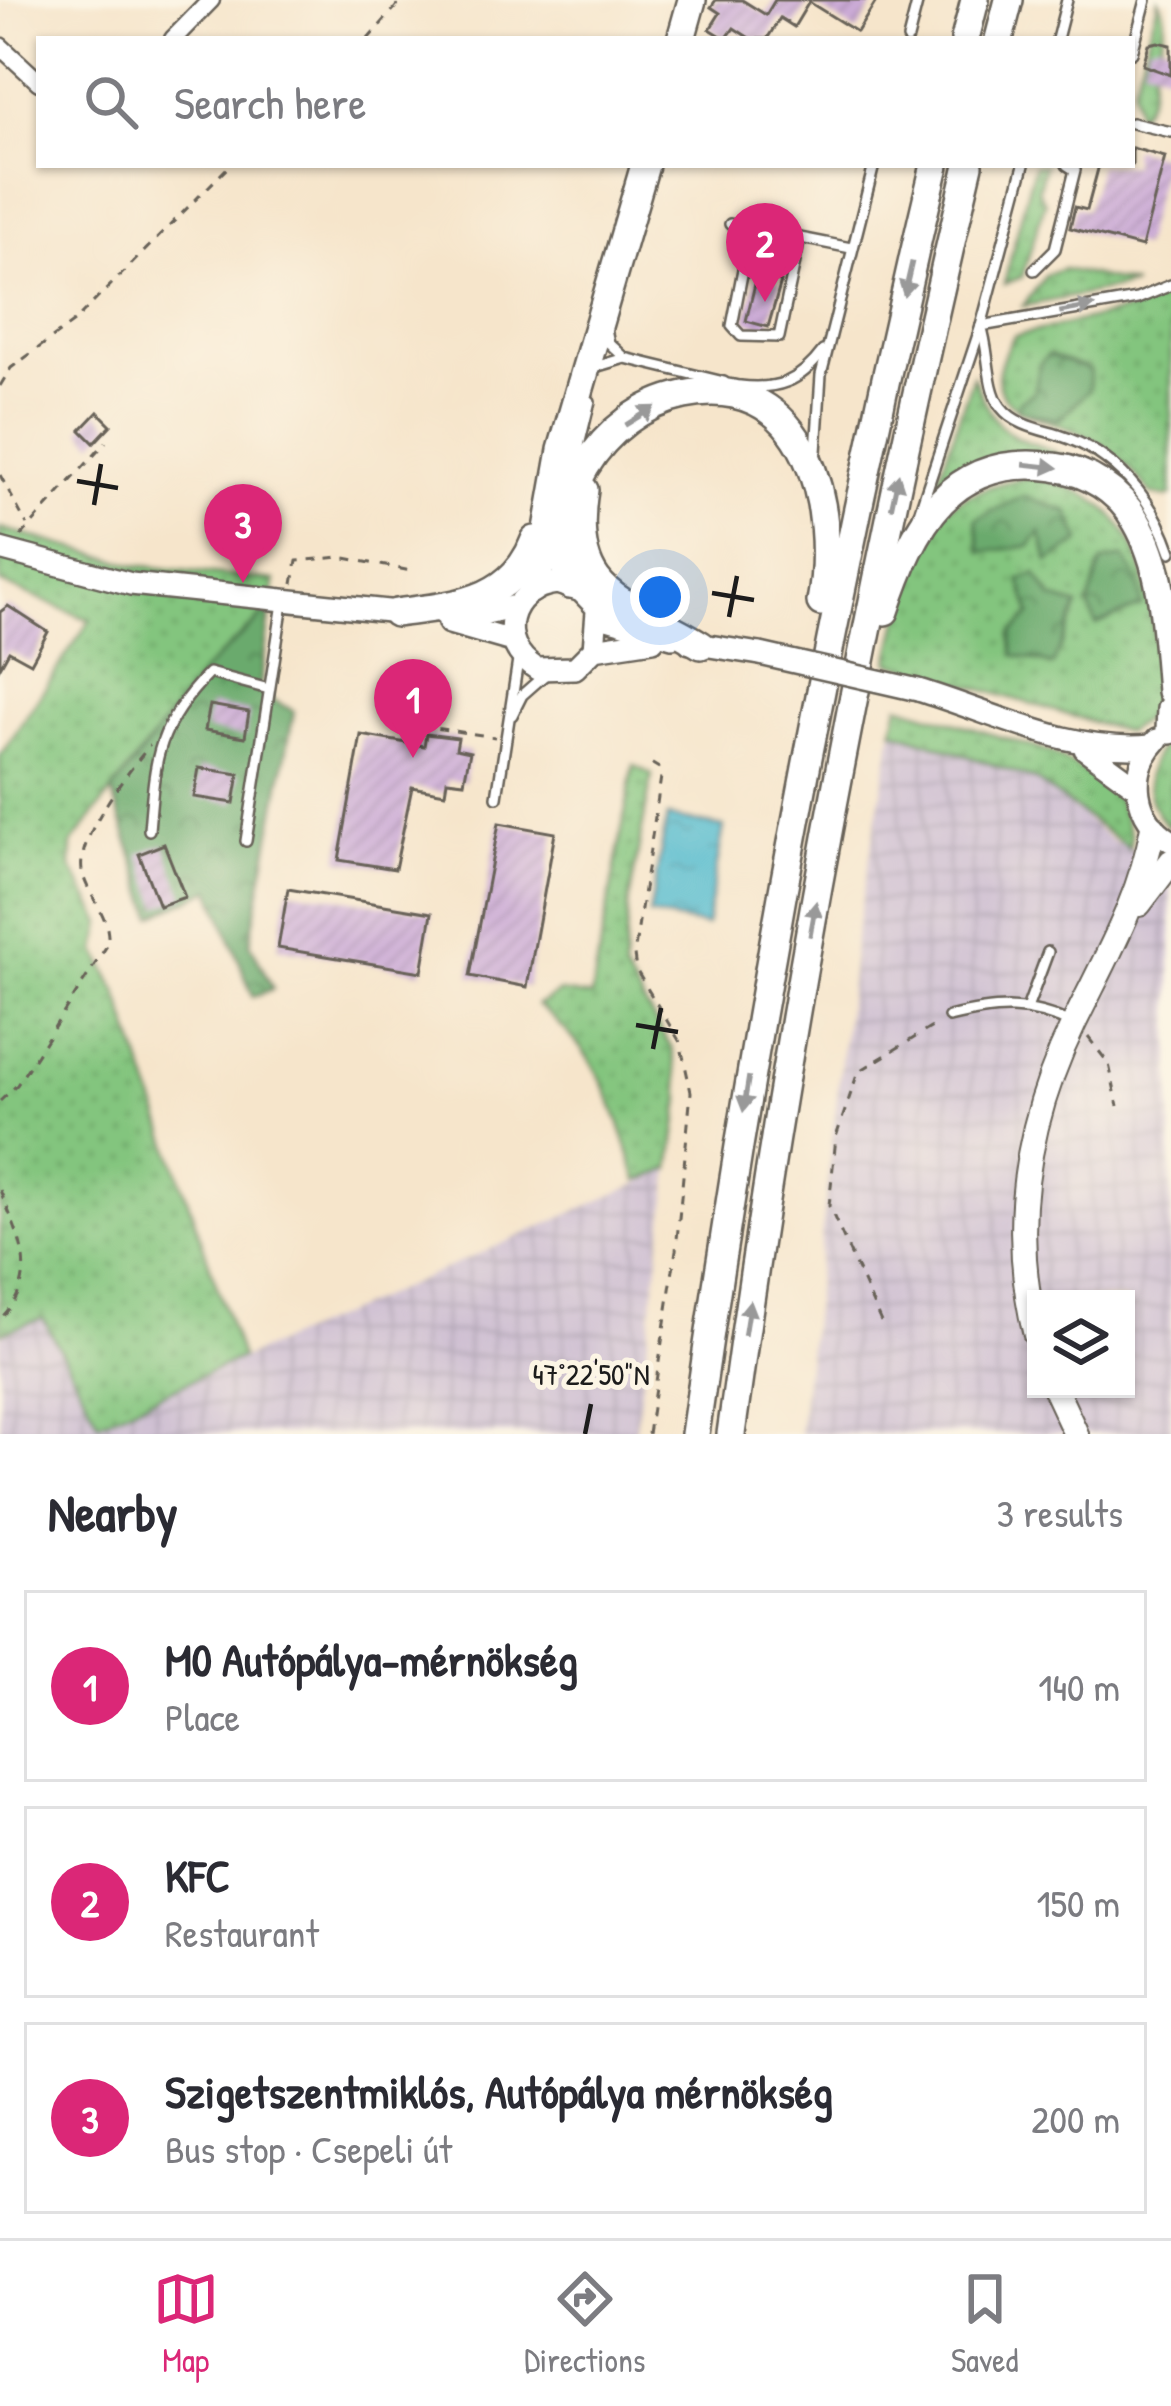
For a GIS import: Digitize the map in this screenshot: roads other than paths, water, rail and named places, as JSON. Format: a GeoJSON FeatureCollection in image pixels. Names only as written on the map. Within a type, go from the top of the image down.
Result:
{"type":"FeatureCollection","features":[{"type":"Feature","properties":{"kind":"highway"},"geometry":{"type":"LineString","coordinates":[[682,36],[692,0]]}},
{"type":"Feature","properties":{"kind":"highway"},"geometry":{"type":"LineString","coordinates":[[966,36],[975,0]]}},
{"type":"Feature","properties":{"kind":"highway"},"geometry":{"type":"LineString","coordinates":[[1000,36],[1009,0]]}},
{"type":"Feature","properties":{"kind":"highway"},"geometry":{"type":"LineString","coordinates":[[524,597],[542,563],[562,490],[580,387],[644,168]]}},
{"type":"Feature","properties":{"kind":"highway"},"geometry":{"type":"LineString","coordinates":[[695,1434],[764,979],[820,683],[933,168]]}},
{"type":"Feature","properties":{"kind":"highway"},"geometry":{"type":"LineString","coordinates":[[731,1434],[788,1058],[847,729],[968,168]]}},
{"type":"Feature","properties":{"kind":"highway"},"geometry":{"type":"LineString","coordinates":[[396,613],[481,598],[515,578],[562,490],[629,420],[668,399],[718,395],[757,406],[778,421],[816,471],[827,542],[817,627],[820,683]]}},
{"type":"Feature","properties":{"kind":"highway"},"geometry":{"type":"LineString","coordinates":[[599,450],[585,482],[580,512],[590,567],[622,605],[701,644]]}},
{"type":"Feature","properties":{"kind":"highway"},"geometry":{"type":"LineString","coordinates":[[847,729],[911,538],[960,484],[982,472],[1030,463],[1065,468],[1096,481],[1159,548],[1171,691]]}},
{"type":"Feature","properties":{"kind":"highway"},"geometry":{"type":"LineString","coordinates":[[562,490],[560,541],[570,585]]}},
{"type":"Feature","properties":{"kind":"highway"},"geometry":{"type":"LineString","coordinates":[[1164,735],[1171,709]]}},
{"type":"Feature","properties":{"kind":"main road"},"geometry":{"type":"LineString","coordinates":[[1028,1290],[1024,1181],[1048,1086],[1162,834]]}},
{"type":"Feature","properties":{"kind":"main road"},"geometry":{"type":"LineString","coordinates":[[1120,931],[1171,862]]}},
{"type":"Feature","properties":{"kind":"main road"},"geometry":{"type":"LineString","coordinates":[[1059,1399],[1076,1434]]}},
{"type":"Feature","properties":{"kind":"street"},"geometry":{"type":"LineString","coordinates":[[176,36],[212,0]]}},
{"type":"Feature","properties":{"kind":"street"},"geometry":{"type":"LineString","coordinates":[[0,46],[36,79]]}},
{"type":"Feature","properties":{"kind":"street"},"geometry":{"type":"LineString","coordinates":[[5,551],[109,579],[286,604],[396,613],[482,614],[570,585],[597,610],[627,626],[918,690],[1064,737],[1106,747],[1164,735]]}},
{"type":"Feature","properties":{"kind":"street"},"geometry":{"type":"LineString","coordinates":[[516,648],[524,597]]}},
{"type":"Feature","properties":{"kind":"street"},"geometry":{"type":"LineString","coordinates":[[594,649],[597,610]]}},
{"type":"Feature","properties":{"kind":"street"},"geometry":{"type":"LineString","coordinates":[[396,613],[516,648],[548,672],[575,668],[594,649],[653,640],[701,644]]}},
{"type":"Feature","properties":{"kind":"street"},"geometry":{"type":"LineString","coordinates":[[1137,787],[1164,735]]}},
{"type":"Feature","properties":{"kind":"street"},"geometry":{"type":"LineString","coordinates":[[1064,737],[1107,760],[1137,787],[1162,834]]}},
{"type":"Feature","properties":{"kind":"lane"},"geometry":{"type":"LineString","coordinates":[[909,36],[918,0]]}},
{"type":"Feature","properties":{"kind":"lane"},"geometry":{"type":"LineString","coordinates":[[1058,36],[1067,0]]}},
{"type":"Feature","properties":{"kind":"lane"},"geometry":{"type":"LineString","coordinates":[[1135,42],[1146,0]]}},
{"type":"Feature","properties":{"kind":"lane"},"geometry":{"type":"LineString","coordinates":[[1135,124],[1171,132]]}},
{"type":"Feature","properties":{"kind":"lane"},"geometry":{"type":"LineString","coordinates":[[816,471],[814,420],[827,347],[873,168]]}},
{"type":"Feature","properties":{"kind":"lane"},"geometry":{"type":"LineString","coordinates":[[911,538],[981,326],[1023,168]]}},
{"type":"Feature","properties":{"kind":"lane"},"geometry":{"type":"LineString","coordinates":[[1034,270],[1055,249],[1072,168]]}},
{"type":"Feature","properties":{"kind":"lane"},"geometry":{"type":"LineString","coordinates":[[730,224],[851,248]]}},
{"type":"Feature","properties":{"kind":"lane"},"geometry":{"type":"LineString","coordinates":[[751,228],[732,326],[741,336],[779,337],[800,238]]}},
{"type":"Feature","properties":{"kind":"lane"},"geometry":{"type":"LineString","coordinates":[[562,490],[599,364],[620,254]]}},
{"type":"Feature","properties":{"kind":"lane"},"geometry":{"type":"LineString","coordinates":[[746,256],[794,266]]}},
{"type":"Feature","properties":{"kind":"lane"},"geometry":{"type":"LineString","coordinates":[[981,326],[1137,298],[1171,285]]}},
{"type":"Feature","properties":{"kind":"lane"},"geometry":{"type":"LineString","coordinates":[[605,325],[609,343],[625,358]]}},
{"type":"Feature","properties":{"kind":"lane"},"geometry":{"type":"LineString","coordinates":[[981,326],[1000,406],[1024,425],[1087,446],[1114,464],[1162,513],[1159,548]]}},
{"type":"Feature","properties":{"kind":"lane"},"geometry":{"type":"LineString","coordinates":[[580,387],[599,364],[625,358],[767,388],[808,371],[827,347]]}},
{"type":"Feature","properties":{"kind":"lane"},"geometry":{"type":"LineString","coordinates":[[1159,548],[1162,513]]}},
{"type":"Feature","properties":{"kind":"lane"},"geometry":{"type":"LineString","coordinates":[[246,841],[286,604]]}},
{"type":"Feature","properties":{"kind":"lane"},"geometry":{"type":"LineString","coordinates":[[497,797],[516,648]]}},
{"type":"Feature","properties":{"kind":"lane"},"geometry":{"type":"LineString","coordinates":[[509,719],[522,695],[548,672]]}},
{"type":"Feature","properties":{"kind":"lane"},"geometry":{"type":"LineString","coordinates":[[149,830],[166,724],[208,674],[269,688]]}},
{"type":"Feature","properties":{"kind":"lane"},"geometry":{"type":"LineString","coordinates":[[1028,1006],[1048,952]]}},
{"type":"Feature","properties":{"kind":"lane"},"geometry":{"type":"LineString","coordinates":[[949,1017],[994,1006],[1028,1006],[1073,1024]]}},
{"type":"Feature","properties":{"kind":"water"},"geometry":{"type":"Polygon","coordinates":[[[667,817],[724,827],[706,926],[649,915],[667,817]]]}},
{"type":"Feature","properties":{"kind":"place","name":"KFC"},"geometry":{"type":"Point","coordinates":[765,302]}},
{"type":"Feature","properties":{"kind":"place","name":"Szigetszentmiklós, Autópálya mérnökség"},"geometry":{"type":"Point","coordinates":[243,583]}},
{"type":"Feature","properties":{"kind":"place","name":"M0 Autópálya-mérnökség"},"geometry":{"type":"Point","coordinates":[413,758]}}]}
